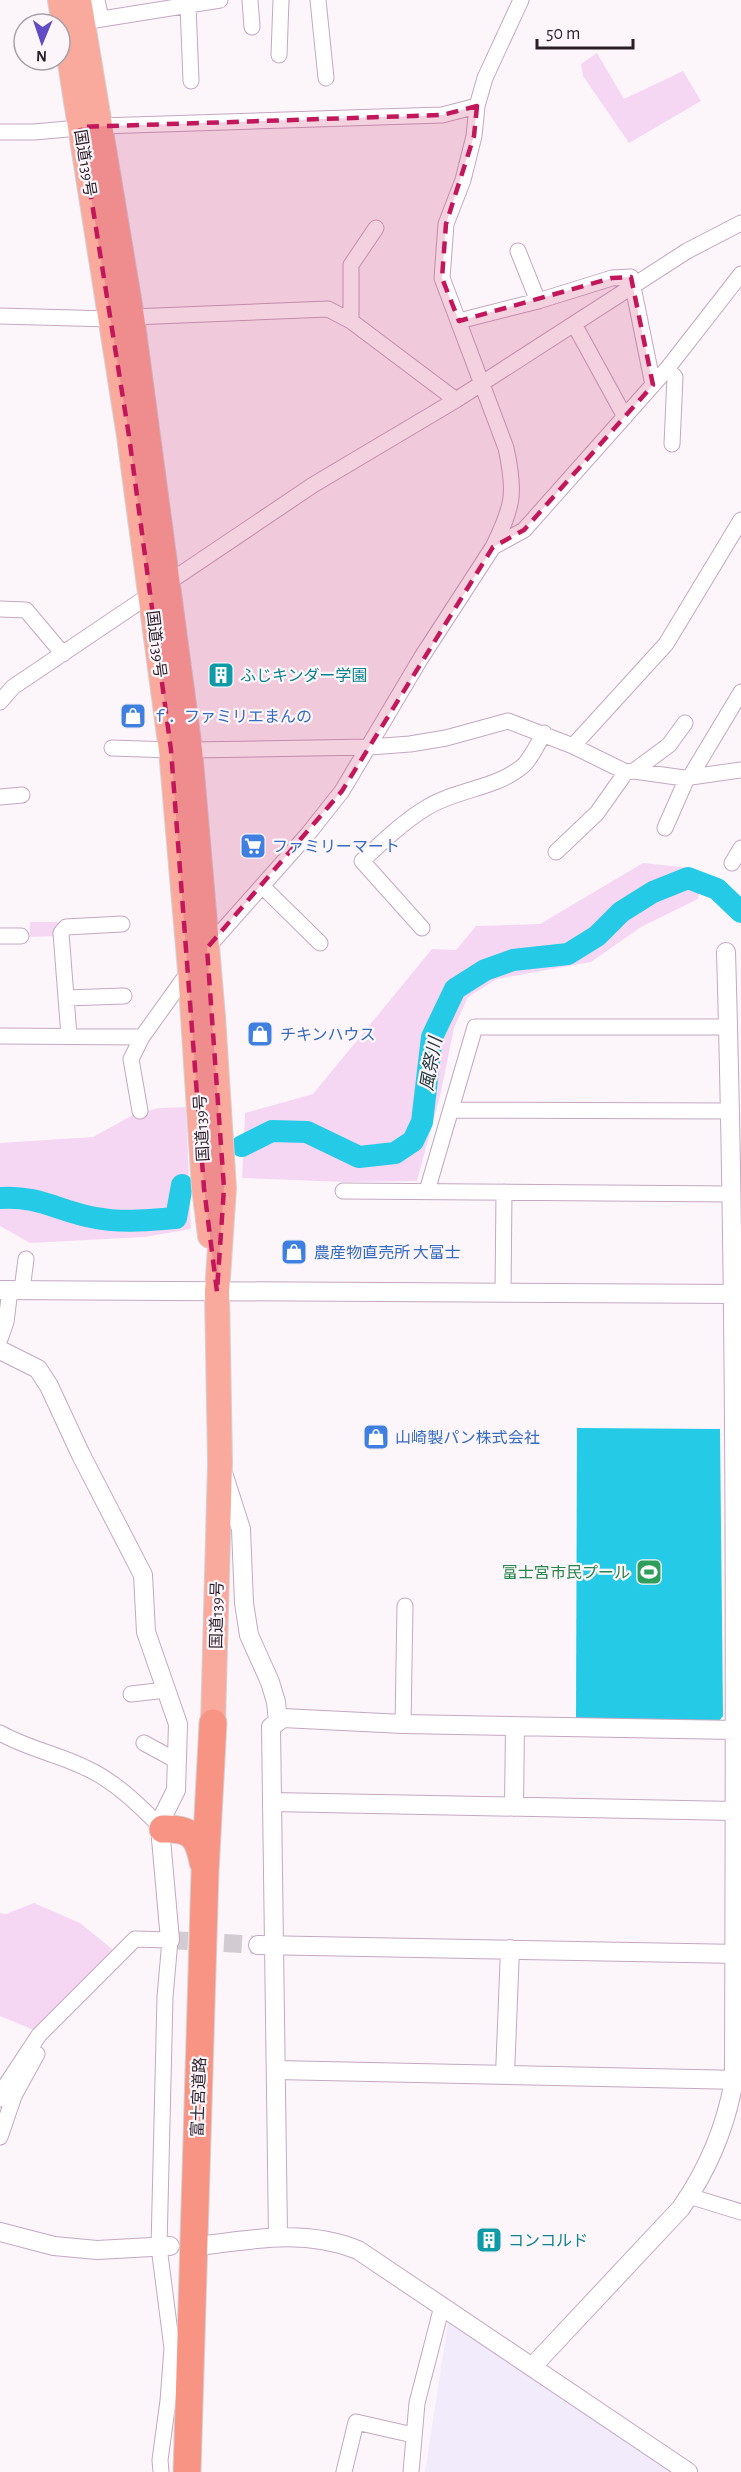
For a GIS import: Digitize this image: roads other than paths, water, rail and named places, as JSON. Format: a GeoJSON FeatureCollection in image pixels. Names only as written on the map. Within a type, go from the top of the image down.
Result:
{"type":"FeatureCollection","features":[{"type":"Feature","properties":{"kind":"highway","name":"国道139号"},"geometry":{"type":"LineString","coordinates":[[60,0],[90,126],[121,318],[207,948],[224,1188],[217,1292],[220,1463],[213,1723]]}},
{"type":"Feature","properties":{"kind":"highway","name":"国道139号"},"geometry":{"type":"LineString","coordinates":[[88,14],[90,126]]}},
{"type":"Feature","properties":{"kind":"highway","name":"国道139号"},"geometry":{"type":"LineString","coordinates":[[180,750],[190,970],[204,1188],[217,1292]]}},
{"type":"Feature","properties":{"kind":"highway","name":"富士宮道路"},"geometry":{"type":"LineString","coordinates":[[187,2472],[205,1872],[213,1723]]}},
{"type":"Feature","properties":{"kind":"highway"},"geometry":{"type":"LineString","coordinates":[[162,1829],[177,1828],[191,1834],[197,1840],[205,1872]]}},
{"type":"Feature","properties":{"kind":"street"},"geometry":{"type":"LineString","coordinates":[[88,14],[98,0]]}},
{"type":"Feature","properties":{"kind":"street"},"geometry":{"type":"LineString","coordinates":[[88,14],[220,0]]}},
{"type":"Feature","properties":{"kind":"street"},"geometry":{"type":"LineString","coordinates":[[250,0],[252,27]]}},
{"type":"Feature","properties":{"kind":"street"},"geometry":{"type":"LineString","coordinates":[[279,55],[281,0]]}},
{"type":"Feature","properties":{"kind":"street"},"geometry":{"type":"LineString","coordinates":[[318,0],[326,78]]}},
{"type":"Feature","properties":{"kind":"street"},"geometry":{"type":"LineString","coordinates":[[207,948],[263,887],[342,791],[421,658],[493,548],[508,516],[513,497],[512,476],[506,448],[442,278],[447,224],[463,180],[474,136],[477,106],[485,78],[521,0]]}},
{"type":"Feature","properties":{"kind":"street"},"geometry":{"type":"LineString","coordinates":[[188,5],[191,81]]}},
{"type":"Feature","properties":{"kind":"street"},"geometry":{"type":"LineString","coordinates":[[0,132],[34,132],[90,126],[442,115],[477,106]]}},
{"type":"Feature","properties":{"kind":"street"},"geometry":{"type":"LineString","coordinates":[[0,702],[13,687],[313,485],[456,400],[687,251],[741,223]]}},
{"type":"Feature","properties":{"kind":"street"},"geometry":{"type":"LineString","coordinates":[[351,321],[351,266],[376,228]]}},
{"type":"Feature","properties":{"kind":"street"},"geometry":{"type":"LineString","coordinates":[[518,251],[538,301]]}},
{"type":"Feature","properties":{"kind":"street"},"geometry":{"type":"LineString","coordinates":[[493,548],[524,530],[668,369],[741,274]]}},
{"type":"Feature","properties":{"kind":"street"},"geometry":{"type":"LineString","coordinates":[[459,321],[538,301],[612,278],[631,277],[653,385]]}},
{"type":"Feature","properties":{"kind":"street"},"geometry":{"type":"LineString","coordinates":[[0,316],[121,318],[328,309],[351,321],[456,400]]}},
{"type":"Feature","properties":{"kind":"street"},"geometry":{"type":"LineString","coordinates":[[574,324],[625,417]]}},
{"type":"Feature","properties":{"kind":"street"},"geometry":{"type":"LineString","coordinates":[[668,369],[675,377],[672,444]]}},
{"type":"Feature","properties":{"kind":"street"},"geometry":{"type":"LineString","coordinates":[[573,746],[666,644],[741,520]]}},
{"type":"Feature","properties":{"kind":"street"},"geometry":{"type":"LineString","coordinates":[[0,609],[26,610],[63,654]]}},
{"type":"Feature","properties":{"kind":"street"},"geometry":{"type":"LineString","coordinates":[[665,828],[688,778],[741,692]]}},
{"type":"Feature","properties":{"kind":"street"},"geometry":{"type":"LineString","coordinates":[[112,748],[180,750],[370,747],[446,738],[508,720],[630,771],[688,778],[741,770]]}},
{"type":"Feature","properties":{"kind":"street"},"geometry":{"type":"LineString","coordinates":[[556,852],[597,813],[630,771],[669,745],[684,723]]}},
{"type":"Feature","properties":{"kind":"street"},"geometry":{"type":"LineString","coordinates":[[422,928],[362,861],[426,807],[451,795],[500,780],[525,764],[544,734]]}},
{"type":"Feature","properties":{"kind":"street"},"geometry":{"type":"LineString","coordinates":[[0,797],[22,795]]}},
{"type":"Feature","properties":{"kind":"street"},"geometry":{"type":"LineString","coordinates":[[732,863],[741,848]]}},
{"type":"Feature","properties":{"kind":"street"},"geometry":{"type":"LineString","coordinates":[[263,887],[320,943]]}},
{"type":"Feature","properties":{"kind":"street"},"geometry":{"type":"LineString","coordinates":[[69,1036],[61,933],[66,927],[123,924]]}},
{"type":"Feature","properties":{"kind":"street"},"geometry":{"type":"LineString","coordinates":[[0,936],[21,936]]}},
{"type":"Feature","properties":{"kind":"street"},"geometry":{"type":"LineString","coordinates":[[532,2367],[663,2228],[699,2182],[724,2125],[737,2080],[738,1954],[735,1811],[737,1294],[731,1194],[726,952]]}},
{"type":"Feature","properties":{"kind":"street"},"geometry":{"type":"LineString","coordinates":[[140,1112],[131,1059],[142,1037],[190,970]]}},
{"type":"Feature","properties":{"kind":"street"},"geometry":{"type":"LineString","coordinates":[[66,998],[124,996]]}},
{"type":"Feature","properties":{"kind":"street"},"geometry":{"type":"LineString","coordinates":[[427,1191],[475,1027],[728,1027]]}},
{"type":"Feature","properties":{"kind":"street"},"geometry":{"type":"LineString","coordinates":[[0,1036],[142,1037]]}},
{"type":"Feature","properties":{"kind":"street"},"geometry":{"type":"LineString","coordinates":[[451,1110],[730,1111]]}},
{"type":"Feature","properties":{"kind":"street"},"geometry":{"type":"LineString","coordinates":[[343,1191],[731,1194]]}},
{"type":"Feature","properties":{"kind":"street"},"geometry":{"type":"LineString","coordinates":[[503,1293],[504,1192]]}},
{"type":"Feature","properties":{"kind":"street"},"geometry":{"type":"LineString","coordinates":[[0,1339],[6,1322],[10,1290],[26,1259]]}},
{"type":"Feature","properties":{"kind":"street"},"geometry":{"type":"LineString","coordinates":[[10,1290],[737,1294]]}},
{"type":"Feature","properties":{"kind":"street"},"geometry":{"type":"LineString","coordinates":[[0,1350],[38,1369],[44,1378],[143,1575],[146,1632],[178,1724],[176,1790],[163,1816],[161,1839],[170,1940],[165,1997],[165,2246],[172,2348],[160,2460],[161,2472]]}},
{"type":"Feature","properties":{"kind":"street"},"geometry":{"type":"LineString","coordinates":[[220,1463],[241,1529],[244,1603],[249,1635],[270,1682],[276,1702],[278,1721]]}},
{"type":"Feature","properties":{"kind":"street"},"geometry":{"type":"LineString","coordinates":[[403,1724],[405,1606]]}},
{"type":"Feature","properties":{"kind":"street"},"geometry":{"type":"LineString","coordinates":[[131,1694],[166,1690]]}},
{"type":"Feature","properties":{"kind":"street"},"geometry":{"type":"LineString","coordinates":[[278,2236],[276,2070],[266,1945],[272,1802],[271,1726],[283,1718],[403,1724],[736,1730]]}},
{"type":"Feature","properties":{"kind":"street"},"geometry":{"type":"LineString","coordinates":[[162,1829],[187,1822],[196,1814],[202,1801],[208,1742],[213,1723]]}},
{"type":"Feature","properties":{"kind":"street"},"geometry":{"type":"LineString","coordinates":[[514,1807],[515,1726]]}},
{"type":"Feature","properties":{"kind":"street"},"geometry":{"type":"LineString","coordinates":[[0,1733],[21,1745],[85,1767],[105,1778],[162,1829]]}},
{"type":"Feature","properties":{"kind":"street"},"geometry":{"type":"LineString","coordinates":[[144,1743],[177,1761]]}},
{"type":"Feature","properties":{"kind":"street"},"geometry":{"type":"LineString","coordinates":[[272,1802],[735,1811]]}},
{"type":"Feature","properties":{"kind":"street"},"geometry":{"type":"LineString","coordinates":[[0,2099],[2,2091],[39,2035],[135,1939],[170,1940]]}},
{"type":"Feature","properties":{"kind":"street"},"geometry":{"type":"LineString","coordinates":[[266,1945],[738,1954]]}},
{"type":"Feature","properties":{"kind":"street"},"geometry":{"type":"LineString","coordinates":[[506,2075],[510,1949]]}},
{"type":"Feature","properties":{"kind":"street"},"geometry":{"type":"LineString","coordinates":[[0,2137],[14,2096],[57,2017]]}},
{"type":"Feature","properties":{"kind":"street"},"geometry":{"type":"LineString","coordinates":[[276,2070],[737,2080]]}},
{"type":"Feature","properties":{"kind":"street"},"geometry":{"type":"LineString","coordinates":[[689,2196],[741,2212]]}},
{"type":"Feature","properties":{"kind":"street"},"geometry":{"type":"LineString","coordinates":[[0,2232],[54,2246],[97,2250],[165,2246]]}},
{"type":"Feature","properties":{"kind":"street"},"geometry":{"type":"LineString","coordinates":[[207,2245],[278,2236],[313,2237],[338,2242],[358,2250],[688,2472]]}},
{"type":"Feature","properties":{"kind":"street"},"geometry":{"type":"LineString","coordinates":[[411,2472],[417,2403],[442,2306]]}},
{"type":"Feature","properties":{"kind":"street"},"geometry":{"type":"LineString","coordinates":[[344,2472],[356,2421],[413,2435]]}},
{"type":"Feature","properties":{"kind":"water","name":"富士宮市民プール"},"geometry":{"type":"Polygon","coordinates":[[[577,1428],[720,1429],[723,1716],[719,1721],[576,1718],[577,1428]]]}},
{"type":"Feature","properties":{"kind":"waterway","name":"風祭川"},"geometry":{"type":"LineString","coordinates":[[242,1146],[272,1131],[307,1132],[359,1157],[395,1153],[413,1141],[422,1122],[432,1037],[455,989],[485,970],[513,960],[568,954],[597,936],[621,912],[653,892],[688,878],[717,889],[741,912]]}},
{"type":"Feature","properties":{"kind":"waterway","name":"風祭川"},"geometry":{"type":"LineString","coordinates":[[0,1198],[38,1201],[106,1220],[156,1220],[176,1218],[182,1185]]}},
{"type":"Feature","properties":{"kind":"tunnel"},"geometry":{"type":"LineString","coordinates":[[170,1940],[258,1945]]}},
{"type":"Feature","properties":{"kind":"place","name":"ふじキンダー学園"},"geometry":{"type":"Point","coordinates":[221,675]}},
{"type":"Feature","properties":{"kind":"place","name":"ｆ．ファミリエまんの"},"geometry":{"type":"Point","coordinates":[133,716]}},
{"type":"Feature","properties":{"kind":"place","name":"ファミリーマート"},"geometry":{"type":"Point","coordinates":[253,846]}},
{"type":"Feature","properties":{"kind":"place","name":"チキンハウス"},"geometry":{"type":"Point","coordinates":[260,1034]}},
{"type":"Feature","properties":{"kind":"place","name":"農産物直売所 大富士"},"geometry":{"type":"Point","coordinates":[294,1252]}},
{"type":"Feature","properties":{"kind":"place","name":"山崎製パン株式会社"},"geometry":{"type":"Point","coordinates":[376,1437]}},
{"type":"Feature","properties":{"kind":"place","name":"富士宮市民プール"},"geometry":{"type":"Point","coordinates":[649,1572]}},
{"type":"Feature","properties":{"kind":"place","name":"コンコルド"},"geometry":{"type":"Point","coordinates":[489,2240]}}]}
